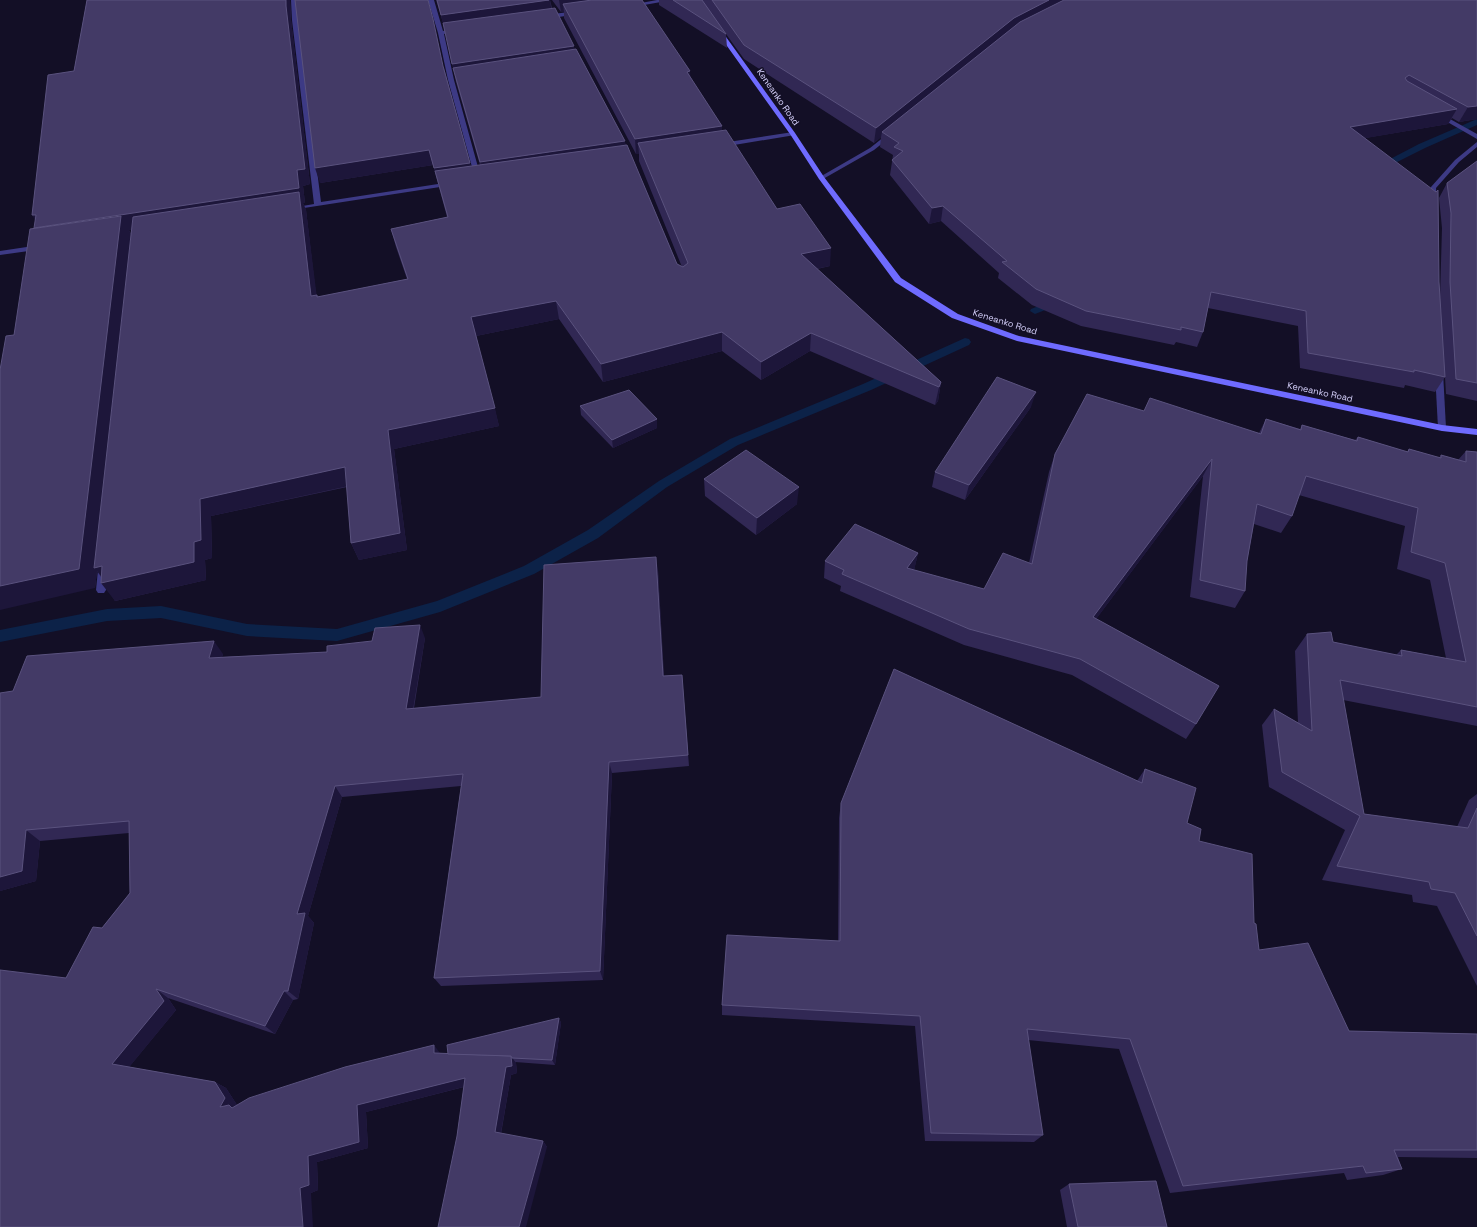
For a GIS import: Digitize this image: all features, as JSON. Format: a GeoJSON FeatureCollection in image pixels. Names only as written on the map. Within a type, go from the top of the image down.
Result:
{"type":"FeatureCollection","features":[{"type":"Feature","properties":{"kind":"street"},"geometry":{"type":"LineString","coordinates":[[294,0],[295,20],[318,205]]}},
{"type":"Feature","properties":{"kind":"street"},"geometry":{"type":"LineString","coordinates":[[431,0],[441,33],[451,80],[479,180]]}},
{"type":"Feature","properties":{"kind":"street"},"geometry":{"type":"LineString","coordinates":[[624,6],[669,0]]}},
{"type":"Feature","properties":{"kind":"street"},"geometry":{"type":"LineString","coordinates":[[537,18],[556,13],[587,11]]}},
{"type":"Feature","properties":{"kind":"street"},"geometry":{"type":"LineString","coordinates":[[556,13],[561,22]]}},
{"type":"Feature","properties":{"kind":"street","name":"Keneanko Road"},"geometry":{"type":"LineString","coordinates":[[715,26],[793,134],[821,178],[898,280],[955,316],[1017,338],[1442,428],[1477,432]]}},
{"type":"Feature","properties":{"kind":"street"},"geometry":{"type":"LineString","coordinates":[[441,33],[463,29]]}},
{"type":"Feature","properties":{"kind":"street"},"geometry":{"type":"LineString","coordinates":[[451,80],[459,78]]}},
{"type":"Feature","properties":{"kind":"street"},"geometry":{"type":"LineString","coordinates":[[1435,112],[1477,137]]}},
{"type":"Feature","properties":{"kind":"street"},"geometry":{"type":"LineString","coordinates":[[821,178],[872,149],[895,131]]}},
{"type":"Feature","properties":{"kind":"street"},"geometry":{"type":"LineString","coordinates":[[714,146],[793,134]]}},
{"type":"Feature","properties":{"kind":"street"},"geometry":{"type":"LineString","coordinates":[[1434,213],[1433,188],[1457,161],[1477,144]]}},
{"type":"Feature","properties":{"kind":"street"},"geometry":{"type":"LineString","coordinates":[[471,181],[487,179]]}},
{"type":"Feature","properties":{"kind":"street"},"geometry":{"type":"LineString","coordinates":[[287,210],[456,183]]}},
{"type":"Feature","properties":{"kind":"street"},"geometry":{"type":"LineString","coordinates":[[0,253],[46,246]]}},
{"type":"Feature","properties":{"kind":"street"},"geometry":{"type":"LineString","coordinates":[[1438,367],[1442,428]]}},
{"type":"Feature","properties":{"kind":"street"},"geometry":{"type":"LineString","coordinates":[[101,590],[104,559]]}},
{"type":"Feature","properties":{"kind":"building"},"geometry":{"type":"Polygon","coordinates":[[[87,0],[286,0],[305,169],[297,170],[299,188],[34,228],[36,215],[32,215],[48,75],[74,71],[87,0]]]}},
{"type":"Feature","properties":{"kind":"building"},"geometry":{"type":"Polygon","coordinates":[[[295,0],[428,0],[443,66],[470,163],[434,168],[429,150],[315,168],[295,0]]]}},
{"type":"Feature","properties":{"kind":"building"},"geometry":{"type":"Polygon","coordinates":[[[437,0],[549,0],[441,15],[437,0]]]}},
{"type":"Feature","properties":{"kind":"building"},"geometry":{"type":"Polygon","coordinates":[[[592,0],[642,0],[690,71],[687,72],[722,126],[635,139],[563,4],[592,0]]]}},
{"type":"Feature","properties":{"kind":"building"},"geometry":{"type":"Polygon","coordinates":[[[673,0],[702,0],[726,34],[673,0]]]}},
{"type":"Feature","properties":{"kind":"building"},"geometry":{"type":"Polygon","coordinates":[[[712,0],[1049,0],[1014,18],[876,128],[744,45],[712,0]]]}},
{"type":"Feature","properties":{"kind":"building"},"geometry":{"type":"Polygon","coordinates":[[[1064,0],[1477,0],[1477,106],[1468,107],[1409,75],[1405,78],[1407,81],[1457,109],[1350,127],[1436,192],[1438,190],[1439,282],[1445,377],[1414,370],[1414,372],[1308,353],[1306,311],[1211,292],[1203,332],[1181,327],[1181,330],[1086,311],[1036,289],[1002,262],[1007,261],[943,206],[932,208],[892,160],[903,151],[894,147],[899,143],[882,132],[1020,22],[1064,0]]]}},
{"type":"Feature","properties":{"kind":"building"},"geometry":{"type":"Polygon","coordinates":[[[555,8],[574,46],[452,64],[443,23],[555,8]]]}},
{"type":"Feature","properties":{"kind":"building"},"geometry":{"type":"Polygon","coordinates":[[[576,49],[625,141],[480,162],[453,68],[576,49]]]}},
{"type":"Feature","properties":{"kind":"building"},"geometry":{"type":"Polygon","coordinates":[[[726,130],[777,209],[800,204],[831,248],[801,254],[941,382],[939,387],[811,333],[761,362],[722,332],[601,364],[556,301],[471,317],[495,408],[388,430],[400,533],[351,543],[345,467],[200,499],[201,540],[194,542],[194,562],[101,583],[102,566],[94,568],[133,217],[299,192],[311,296],[317,295],[317,297],[408,279],[391,229],[448,217],[435,171],[627,145],[677,264],[683,267],[688,263],[638,143],[726,130]]]}},
{"type":"Feature","properties":{"kind":"building"},"geometry":{"type":"Polygon","coordinates":[[[1477,161],[1477,383],[1456,379],[1450,282],[1451,213],[1447,183],[1477,161]]]}},
{"type":"Feature","properties":{"kind":"building"},"geometry":{"type":"Polygon","coordinates":[[[121,216],[79,569],[0,586],[0,370],[6,336],[14,335],[30,229],[121,216]]]}},
{"type":"Feature","properties":{"kind":"building"},"geometry":{"type":"Polygon","coordinates":[[[997,377],[1036,392],[969,485],[935,472],[997,377]]]}},
{"type":"Feature","properties":{"kind":"building"},"geometry":{"type":"Polygon","coordinates":[[[629,390],[657,419],[612,440],[580,406],[629,390]]]}},
{"type":"Feature","properties":{"kind":"building"},"geometry":{"type":"Polygon","coordinates":[[[1087,394],[1144,411],[1150,398],[1261,434],[1266,419],[1301,430],[1302,425],[1357,441],[1358,437],[1408,452],[1409,449],[1441,458],[1441,455],[1466,462],[1466,451],[1477,452],[1477,707],[1340,680],[1364,814],[1468,828],[1477,808],[1477,936],[1455,893],[1431,889],[1429,882],[1337,866],[1360,816],[1282,772],[1274,709],[1312,731],[1307,634],[1331,632],[1333,642],[1402,656],[1401,650],[1466,662],[1445,563],[1411,552],[1418,508],[1306,476],[1292,516],[1257,504],[1247,561],[1245,591],[1200,580],[1212,459],[1093,617],[1219,686],[1196,724],[1080,659],[969,629],[842,574],[844,570],[825,561],[855,524],[918,553],[907,568],[984,589],[1003,553],[1032,564],[1055,454],[1087,394]]]}},
{"type":"Feature","properties":{"kind":"building"},"geometry":{"type":"Polygon","coordinates":[[[746,450],[799,487],[757,518],[704,479],[746,450]]]}},
{"type":"Feature","properties":{"kind":"building"},"geometry":{"type":"Polygon","coordinates":[[[656,557],[663,676],[682,675],[688,755],[609,762],[600,971],[434,978],[463,774],[335,786],[297,914],[305,913],[288,991],[284,991],[265,1026],[156,989],[164,1001],[112,1064],[215,1082],[225,1098],[220,1107],[229,1105],[232,1108],[249,1098],[345,1067],[434,1045],[434,1053],[511,1056],[512,1066],[506,1067],[495,1132],[543,1141],[519,1227],[438,1227],[457,1136],[465,1078],[357,1105],[359,1142],[308,1156],[309,1185],[300,1188],[303,1227],[0,1227],[0,970],[66,978],[93,927],[102,928],[130,893],[129,821],[26,830],[22,871],[0,877],[0,693],[13,691],[27,656],[214,641],[209,658],[327,652],[327,646],[372,641],[375,628],[420,625],[406,709],[541,697],[544,565],[656,557]]]}},
{"type":"Feature","properties":{"kind":"building"},"geometry":{"type":"Polygon","coordinates":[[[894,669],[1142,783],[1145,769],[1196,788],[1187,823],[1201,829],[1199,841],[1252,854],[1254,923],[1256,924],[1259,950],[1308,943],[1349,1031],[1477,1034],[1477,1150],[1394,1150],[1402,1169],[1366,1173],[1363,1166],[1183,1186],[1130,1039],[1027,1029],[1043,1135],[931,1133],[920,1016],[722,1005],[727,935],[840,941],[841,803],[894,669]]]}},
{"type":"Feature","properties":{"kind":"building"},"geometry":{"type":"Polygon","coordinates":[[[559,1018],[552,1060],[512,1058],[511,1056],[448,1054],[447,1045],[559,1018]]]}},
{"type":"Feature","properties":{"kind":"building"},"geometry":{"type":"Polygon","coordinates":[[[1156,1181],[1167,1227],[1078,1227],[1069,1184],[1156,1181]]]}},
{"type":"Feature","properties":{"kind":"waterway"},"geometry":{"type":"LineString","coordinates":[[1378,168],[1422,146],[1477,122]]}},
{"type":"Feature","properties":{"kind":"waterway"},"geometry":{"type":"LineString","coordinates":[[1035,311],[1059,301]]}},
{"type":"Feature","properties":{"kind":"waterway"},"geometry":{"type":"LineString","coordinates":[[0,636],[107,615],[161,612],[247,630],[337,635],[440,606],[529,570],[593,534],[663,484],[734,442],[867,387],[965,342]]}}]}
